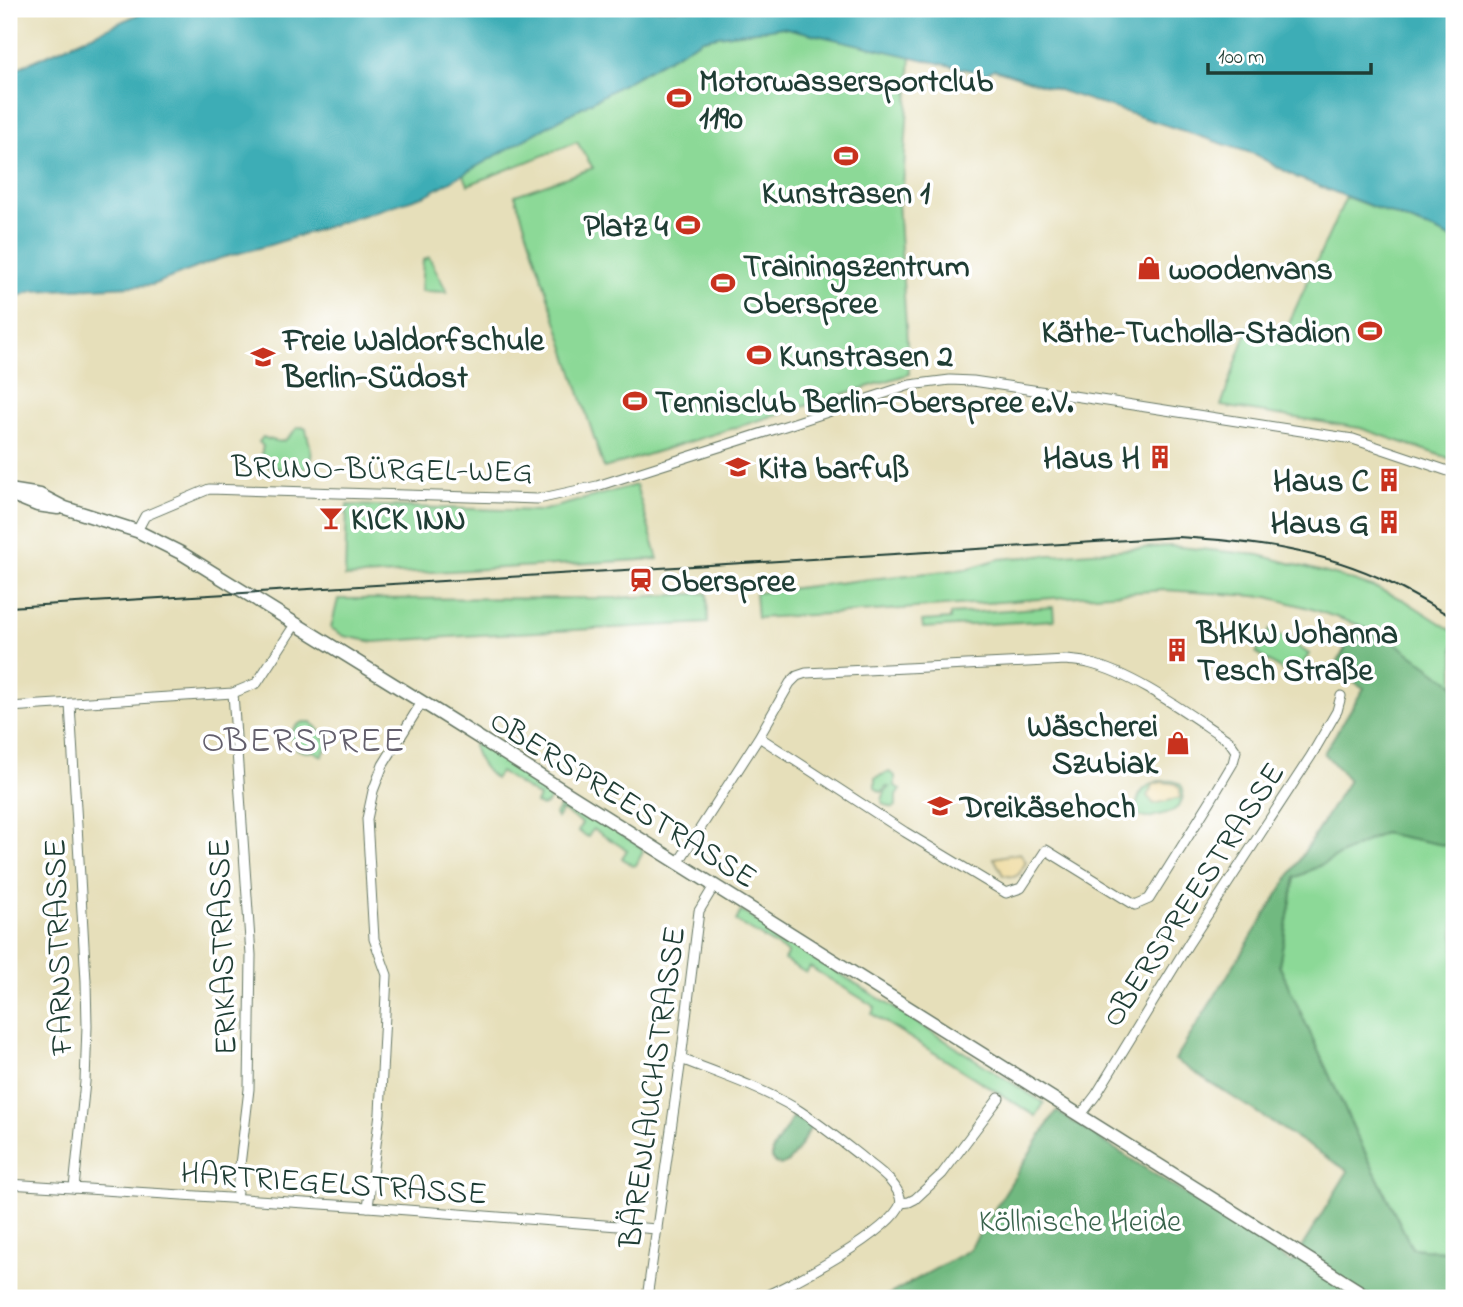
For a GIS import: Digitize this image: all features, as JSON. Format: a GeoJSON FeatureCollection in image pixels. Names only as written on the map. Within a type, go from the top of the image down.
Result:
{"type":"FeatureCollection","features":[{"type":"Feature","properties":{"kind":"main road","name":"OBERSPREESTRASSE"},"geometry":{"type":"LineString","coordinates":[[9,492],[37,505],[65,508],[137,531],[181,553],[1370,1298]]}},
{"type":"Feature","properties":{"kind":"street","name":"BRUNO-BÜRGEL-WEG"},"geometry":{"type":"LineString","coordinates":[[137,531],[145,516],[209,489],[538,499],[597,486],[909,385],[950,380],[1353,439],[1454,473]]}},
{"type":"Feature","properties":{"kind":"street"},"geometry":{"type":"LineString","coordinates":[[9,708],[233,693],[257,683],[296,623]]}},
{"type":"Feature","properties":{"kind":"street"},"geometry":{"type":"LineString","coordinates":[[678,863],[759,737],[790,683],[797,676],[806,673],[1066,660],[1087,663],[1111,670],[1145,687],[1229,741],[1236,751],[1233,762],[1211,800],[1149,899],[1135,905],[1046,850],[1021,888],[1006,893],[759,737]]}},
{"type":"Feature","properties":{"kind":"street","name":"ERIKASTRASSE"},"geometry":{"type":"LineString","coordinates":[[233,693],[251,956],[249,1089],[236,1199]]}},
{"type":"Feature","properties":{"kind":"street","name":"OBERSPREESTRASSE"},"geometry":{"type":"LineString","coordinates":[[1080,1116],[1096,1095],[1189,943],[1311,756],[1337,711],[1341,696]]}},
{"type":"Feature","properties":{"kind":"street"},"geometry":{"type":"LineString","coordinates":[[368,1207],[380,1113],[387,975],[374,939],[367,819],[373,791],[383,765],[422,702]]}},
{"type":"Feature","properties":{"kind":"street","name":"FARNSTRASSE"},"geometry":{"type":"LineString","coordinates":[[70,704],[87,1026],[82,1128],[74,1188]]}},
{"type":"Feature","properties":{"kind":"street","name":"BÄRENLAUCHSTRASSE"},"geometry":{"type":"LineString","coordinates":[[647,1298],[699,911],[714,886]]}},
{"type":"Feature","properties":{"kind":"street"},"geometry":{"type":"LineString","coordinates":[[681,1059],[752,1087],[792,1107],[820,1124],[899,1191],[899,1209],[879,1228],[815,1271],[760,1298]]}},
{"type":"Feature","properties":{"kind":"street"},"geometry":{"type":"LineString","coordinates":[[901,1203],[915,1199],[942,1174],[999,1098]]}},
{"type":"Feature","properties":{"kind":"street","name":"HARTRIEGELSTRASSE"},"geometry":{"type":"LineString","coordinates":[[9,1184],[657,1229]]}},
{"type":"Feature","properties":{"kind":"green space","name":"Trainingszentrum Oberspree"},"geometry":{"type":"Polygon","coordinates":[[[782,27],[911,56],[902,202],[898,202],[909,374],[604,468],[515,195],[593,168],[577,142],[468,185],[463,173],[703,39],[782,27]]]}},
{"type":"Feature","properties":{"kind":"green space","name":"Käthe-Tucholla-Stadion"},"geometry":{"type":"Polygon","coordinates":[[[1346,197],[1454,240],[1454,460],[1360,428],[1221,406],[1249,325],[1283,336],[1346,197]]]}},
{"type":"Feature","properties":{"kind":"green space"},"geometry":{"type":"Polygon","coordinates":[[[429,257],[447,292],[421,291],[423,260],[429,257]]]}},
{"type":"Feature","properties":{"kind":"green space"},"geometry":{"type":"Polygon","coordinates":[[[297,428],[306,429],[311,449],[311,459],[306,469],[281,469],[262,465],[260,460],[263,446],[259,442],[263,437],[283,441],[297,428]]]}},
{"type":"Feature","properties":{"kind":"green space"},"geometry":{"type":"Polygon","coordinates":[[[636,485],[658,559],[345,577],[347,505],[541,511],[636,485]]]}},
{"type":"Feature","properties":{"kind":"green space"},"geometry":{"type":"Polygon","coordinates":[[[1170,546],[1259,555],[1338,576],[1404,600],[1454,632],[1454,685],[1394,642],[1359,625],[1268,597],[1165,590],[757,618],[755,593],[966,569],[999,559],[1170,546]]]}},
{"type":"Feature","properties":{"kind":"green space"},"geometry":{"type":"Polygon","coordinates":[[[707,593],[708,623],[374,642],[344,636],[331,628],[338,599],[616,598],[707,593]]]}},
{"type":"Feature","properties":{"kind":"green space"},"geometry":{"type":"Polygon","coordinates":[[[1053,607],[1054,620],[923,628],[922,621],[950,619],[950,614],[1053,607]]]}},
{"type":"Feature","properties":{"kind":"green space","name":"Köllnische Heide"},"geometry":{"type":"Polygon","coordinates":[[[1358,625],[1394,642],[1454,685],[1454,847],[1383,833],[1295,878],[1279,965],[1357,1136],[1412,1248],[1454,1252],[1454,1298],[883,1298],[969,1250],[1056,1111],[1292,1263],[1348,1171],[1175,1060],[1349,780],[1324,753],[1364,688],[1333,670],[1358,625]]]}},
{"type":"Feature","properties":{"kind":"green space"},"geometry":{"type":"Polygon","coordinates":[[[1271,629],[1309,654],[1294,678],[1256,653],[1271,629]]]}},
{"type":"Feature","properties":{"kind":"green space"},"geometry":{"type":"Polygon","coordinates":[[[304,722],[311,722],[330,742],[322,756],[313,751],[299,750],[291,741],[292,730],[304,722]]]}},
{"type":"Feature","properties":{"kind":"green space"},"geometry":{"type":"Polygon","coordinates":[[[478,743],[548,788],[552,796],[547,804],[542,806],[536,803],[539,797],[500,772],[495,779],[491,776],[481,764],[473,746],[478,743]]]}},
{"type":"Feature","properties":{"kind":"green space"},"geometry":{"type":"Polygon","coordinates":[[[889,772],[895,776],[895,786],[901,790],[896,795],[896,806],[893,808],[883,804],[882,800],[889,787],[881,792],[875,788],[875,778],[889,772]]]}},
{"type":"Feature","properties":{"kind":"green space"},"geometry":{"type":"Polygon","coordinates":[[[1159,781],[1180,784],[1183,796],[1180,804],[1166,813],[1147,818],[1140,816],[1137,814],[1137,802],[1141,793],[1159,781]]]}},
{"type":"Feature","properties":{"kind":"green space"},"geometry":{"type":"Polygon","coordinates":[[[564,802],[570,802],[641,847],[643,852],[636,865],[633,866],[622,858],[627,850],[593,829],[588,837],[578,831],[582,823],[562,810],[557,818],[555,814],[564,802]]]}},
{"type":"Feature","properties":{"kind":"green space"},"geometry":{"type":"Polygon","coordinates":[[[1383,833],[1454,847],[1454,1252],[1412,1248],[1357,1136],[1279,965],[1295,878],[1383,833]]]}},
{"type":"Feature","properties":{"kind":"green space"},"geometry":{"type":"Polygon","coordinates":[[[741,911],[1044,1103],[1036,1116],[872,1014],[875,1007],[810,967],[806,973],[784,960],[788,953],[736,921],[741,911]]]}},
{"type":"Feature","properties":{"kind":"green space"},"geometry":{"type":"Polygon","coordinates":[[[793,1117],[809,1125],[810,1129],[786,1164],[777,1164],[772,1160],[772,1151],[793,1117]]]}},
{"type":"Feature","properties":{"kind":"sand"},"geometry":{"type":"Polygon","coordinates":[[[1154,784],[1176,784],[1180,789],[1180,798],[1154,804],[1147,796],[1154,784]]]}},
{"type":"Feature","properties":{"kind":"sand"},"geometry":{"type":"Polygon","coordinates":[[[1020,853],[1026,862],[1019,874],[1014,877],[1003,875],[994,858],[1020,853]]]}},
{"type":"Feature","properties":{"kind":"water"},"geometry":{"type":"Polygon","coordinates":[[[150,9],[1454,9],[1454,240],[1298,178],[1254,154],[994,69],[986,74],[782,27],[703,39],[426,195],[221,258],[152,285],[33,291],[9,299],[9,72],[150,9]]]}},
{"type":"Feature","properties":{"kind":"tram line"},"geometry":{"type":"LineString","coordinates":[[9,607],[1178,537],[1285,549],[1338,562],[1388,582],[1454,618]]}},
{"type":"Feature","properties":{"kind":"place","name":"Motorwassersportclub 1190"},"geometry":{"type":"Point","coordinates":[679,98]}},
{"type":"Feature","properties":{"kind":"place","name":"Kunstrasen 1"},"geometry":{"type":"Point","coordinates":[846,156]}},
{"type":"Feature","properties":{"kind":"place","name":"Platz 4"},"geometry":{"type":"Point","coordinates":[688,225]}},
{"type":"Feature","properties":{"kind":"place","name":"woodenvans"},"geometry":{"type":"Point","coordinates":[1149,268]}},
{"type":"Feature","properties":{"kind":"place","name":"Trainingszentrum Oberspree"},"geometry":{"type":"Point","coordinates":[723,283]}},
{"type":"Feature","properties":{"kind":"place","name":"Käthe-Tucholla-Stadion"},"geometry":{"type":"Point","coordinates":[1370,331]}},
{"type":"Feature","properties":{"kind":"place","name":"Kunstrasen 2"},"geometry":{"type":"Point","coordinates":[759,355]}},
{"type":"Feature","properties":{"kind":"place","name":"Freie Waldorfschule Berlin-Südost"},"geometry":{"type":"Point","coordinates":[263,357]}},
{"type":"Feature","properties":{"kind":"place","name":"Tennisclub Berlin-Oberspree e.V."},"geometry":{"type":"Point","coordinates":[635,401]}},
{"type":"Feature","properties":{"kind":"place","name":"Haus H"},"geometry":{"type":"Point","coordinates":[1160,457]}},
{"type":"Feature","properties":{"kind":"place","name":"Kita barfuß"},"geometry":{"type":"Point","coordinates":[738,467]}},
{"type":"Feature","properties":{"kind":"place","name":"Haus C"},"geometry":{"type":"Point","coordinates":[1389,480]}},
{"type":"Feature","properties":{"kind":"place","name":"KICK INN"},"geometry":{"type":"Point","coordinates":[331,518]}},
{"type":"Feature","properties":{"kind":"place","name":"Haus G"},"geometry":{"type":"Point","coordinates":[1389,522]}},
{"type":"Feature","properties":{"kind":"place","name":"Oberspree"},"geometry":{"type":"Point","coordinates":[641,580]}},
{"type":"Feature","properties":{"kind":"place","name":"BHKW Johanna Tesch Straße"},"geometry":{"type":"Point","coordinates":[1177,650]}},
{"type":"Feature","properties":{"kind":"place","name":"Wäscherei Szubiak"},"geometry":{"type":"Point","coordinates":[1178,743]}},
{"type":"Feature","properties":{"kind":"place","name":"Dreikäsehoch"},"geometry":{"type":"Point","coordinates":[940,806]}},
{"type":"Feature","properties":{"kind":"district","name":"OBERSPREE"},"geometry":{"type":"Point","coordinates":[304,739]}}]}
